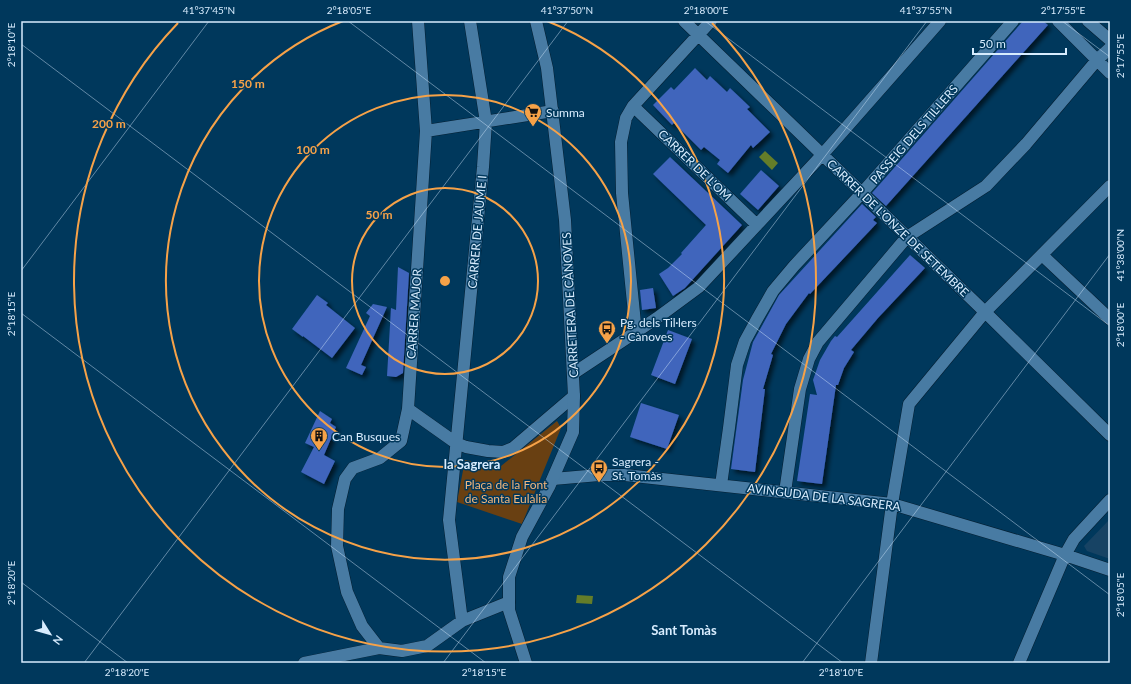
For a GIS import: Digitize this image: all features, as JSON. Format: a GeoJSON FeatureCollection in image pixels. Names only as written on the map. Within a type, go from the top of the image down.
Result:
{"type":"FeatureCollection","features":[{"type":"Feature","properties":{"kind":"street","name":"CARRER MAJOR"},"geometry":{"type":"LineString","coordinates":[[379,648],[362,626],[347,592],[337,546],[338,509],[345,479],[353,468],[380,458],[401,441],[408,409],[426,131],[418,21]]}},
{"type":"Feature","properties":{"kind":"street","name":"CARRER DE JAUME I"},"geometry":{"type":"LineString","coordinates":[[462,621],[449,520],[486,122],[470,21]]}},
{"type":"Feature","properties":{"kind":"street","name":"CARRETERA DE CÀNOVES"},"geometry":{"type":"LineString","coordinates":[[526,663],[509,610],[509,577],[522,537],[553,479],[573,432],[574,396],[565,220],[547,68],[536,21]]}},
{"type":"Feature","properties":{"kind":"street","name":"CARRER DE L'ONZE DE SETEMBRE"},"geometry":{"type":"LineString","coordinates":[[684,21],[1110,435]]}},
{"type":"Feature","properties":{"kind":"street"},"geometry":{"type":"LineString","coordinates":[[637,330],[635,323],[622,192],[621,142],[626,118],[633,106],[711,21]]}},
{"type":"Feature","properties":{"kind":"street"},"geometry":{"type":"LineString","coordinates":[[574,373],[699,288],[822,155],[940,21]]}},
{"type":"Feature","properties":{"kind":"street","name":"PASSEIG DELS TIL·LERS"},"geometry":{"type":"LineString","coordinates":[[721,485],[737,365],[745,341],[773,291],[794,266],[862,193],[1013,21]]}},
{"type":"Feature","properties":{"kind":"street"},"geometry":{"type":"LineString","coordinates":[[1058,21],[1110,73]]}},
{"type":"Feature","properties":{"kind":"street"},"geometry":{"type":"LineString","coordinates":[[1088,21],[1110,40]]}},
{"type":"Feature","properties":{"kind":"street"},"geometry":{"type":"LineString","coordinates":[[785,492],[800,389],[809,359],[818,342],[907,237],[986,186],[1026,144],[1097,60],[1110,48]]}},
{"type":"Feature","properties":{"kind":"street","name":"CARRER DE L'OM"},"geometry":{"type":"LineString","coordinates":[[633,106],[757,225]]}},
{"type":"Feature","properties":{"kind":"street"},"geometry":{"type":"LineString","coordinates":[[426,131],[553,111]]}},
{"type":"Feature","properties":{"kind":"street"},"geometry":{"type":"LineString","coordinates":[[871,663],[892,504],[909,404],[985,312],[1108,192]]}},
{"type":"Feature","properties":{"kind":"street"},"geometry":{"type":"LineString","coordinates":[[1042,255],[1110,319]]}},
{"type":"Feature","properties":{"kind":"street"},"geometry":{"type":"LineString","coordinates":[[408,409],[456,443],[466,447],[503,452],[514,448],[574,396]]}},
{"type":"Feature","properties":{"kind":"street","name":"AVINGUDA DE LA SAGRERA"},"geometry":{"type":"LineString","coordinates":[[553,479],[598,475],[625,475],[892,504],[1065,555],[1110,570]]}},
{"type":"Feature","properties":{"kind":"street"},"geometry":{"type":"LineString","coordinates":[[1020,663],[1065,555],[1074,539],[1110,500]]}},
{"type":"Feature","properties":{"kind":"street"},"geometry":{"type":"LineString","coordinates":[[304,663],[379,648],[402,651],[427,646],[462,621],[509,602]]}},
{"type":"Feature","properties":{"kind":"shaded area"},"geometry":{"type":"Polygon","coordinates":[[[765,151],[778,163],[772,170],[759,157],[765,151]]]}},
{"type":"Feature","properties":{"kind":"shaded area"},"geometry":{"type":"Polygon","coordinates":[[[1110,519],[1110,559],[1087,551],[1084,546],[1110,519]]]}},
{"type":"Feature","properties":{"kind":"shaded area"},"geometry":{"type":"Polygon","coordinates":[[[577,595],[593,596],[592,604],[576,603],[577,595]]]}},
{"type":"Feature","properties":{"kind":"green space","name":"Plaça de la Font de Santa Eulàlia"},"geometry":{"type":"Polygon","coordinates":[[[557,421],[561,428],[522,524],[457,502],[465,460],[501,466],[557,421]]]}},
{"type":"Feature","properties":{"kind":"building"},"geometry":{"type":"Polygon","coordinates":[[[1023,21],[1043,21],[1048,25],[886,206],[872,193],[1023,21]]]}},
{"type":"Feature","properties":{"kind":"building"},"geometry":{"type":"Polygon","coordinates":[[[695,68],[707,80],[710,76],[727,92],[730,88],[750,107],[747,109],[770,132],[753,148],[751,145],[728,173],[717,164],[720,160],[704,147],[701,150],[674,123],[672,125],[653,105],[671,87],[674,90],[695,68]]]}},
{"type":"Feature","properties":{"kind":"building"},"geometry":{"type":"Polygon","coordinates":[[[670,157],[742,225],[685,288],[673,296],[659,274],[668,268],[682,254],[681,253],[706,225],[653,174],[670,157]]]}},
{"type":"Feature","properties":{"kind":"building"},"geometry":{"type":"Polygon","coordinates":[[[761,170],[779,186],[758,210],[740,194],[761,170]]]}},
{"type":"Feature","properties":{"kind":"building"},"geometry":{"type":"Polygon","coordinates":[[[862,204],[876,217],[873,220],[877,223],[810,294],[809,293],[786,324],[771,354],[773,355],[763,389],[765,389],[755,472],[731,469],[743,380],[753,342],[779,295],[862,204]]]}},
{"type":"Feature","properties":{"kind":"building"},"geometry":{"type":"Polygon","coordinates":[[[910,255],[925,268],[878,318],[851,350],[854,352],[844,368],[838,385],[836,385],[822,484],[797,481],[810,394],[817,395],[813,380],[820,360],[835,336],[837,337],[910,255]]]}},
{"type":"Feature","properties":{"kind":"building"},"geometry":{"type":"Polygon","coordinates":[[[398,267],[409,273],[403,373],[396,377],[387,376],[391,308],[396,310],[398,267]]]}},
{"type":"Feature","properties":{"kind":"building"},"geometry":{"type":"Polygon","coordinates":[[[653,288],[656,308],[642,310],[640,290],[653,288]]]}},
{"type":"Feature","properties":{"kind":"building"},"geometry":{"type":"Polygon","coordinates":[[[317,295],[328,303],[326,305],[355,328],[332,358],[292,329],[317,295]]]}},
{"type":"Feature","properties":{"kind":"building"},"geometry":{"type":"Polygon","coordinates":[[[373,304],[387,307],[361,365],[366,367],[362,375],[346,368],[370,316],[366,313],[373,304]]]}},
{"type":"Feature","properties":{"kind":"building"},"geometry":{"type":"Polygon","coordinates":[[[668,330],[692,339],[675,384],[651,375],[668,330]]]}},
{"type":"Feature","properties":{"kind":"building"},"geometry":{"type":"Polygon","coordinates":[[[641,403],[679,415],[667,449],[630,437],[641,403]]]}},
{"type":"Feature","properties":{"kind":"building","name":"Can Busques"},"geometry":{"type":"Polygon","coordinates":[[[320,411],[332,419],[330,423],[336,427],[324,455],[335,461],[324,484],[301,472],[314,447],[305,443],[320,411]]]}},
{"type":"Feature","properties":{"kind":"place","name":"Summa"},"geometry":{"type":"Point","coordinates":[533,127]}},
{"type":"Feature","properties":{"kind":"place","name":"Pg. dels Til·lers - Cànoves"},"geometry":{"type":"Point","coordinates":[607,344]}},
{"type":"Feature","properties":{"kind":"place","name":"Can Busques"},"geometry":{"type":"Point","coordinates":[319,451]}},
{"type":"Feature","properties":{"kind":"place","name":"Sagrera - St. Tomàs"},"geometry":{"type":"Point","coordinates":[599,483]}},
{"type":"Feature","properties":{"kind":"district","name":"la Sagrera"},"geometry":{"type":"Point","coordinates":[472,464]}},
{"type":"Feature","properties":{"kind":"district","name":"Sant Tomàs"},"geometry":{"type":"Point","coordinates":[684,630]}}]}
